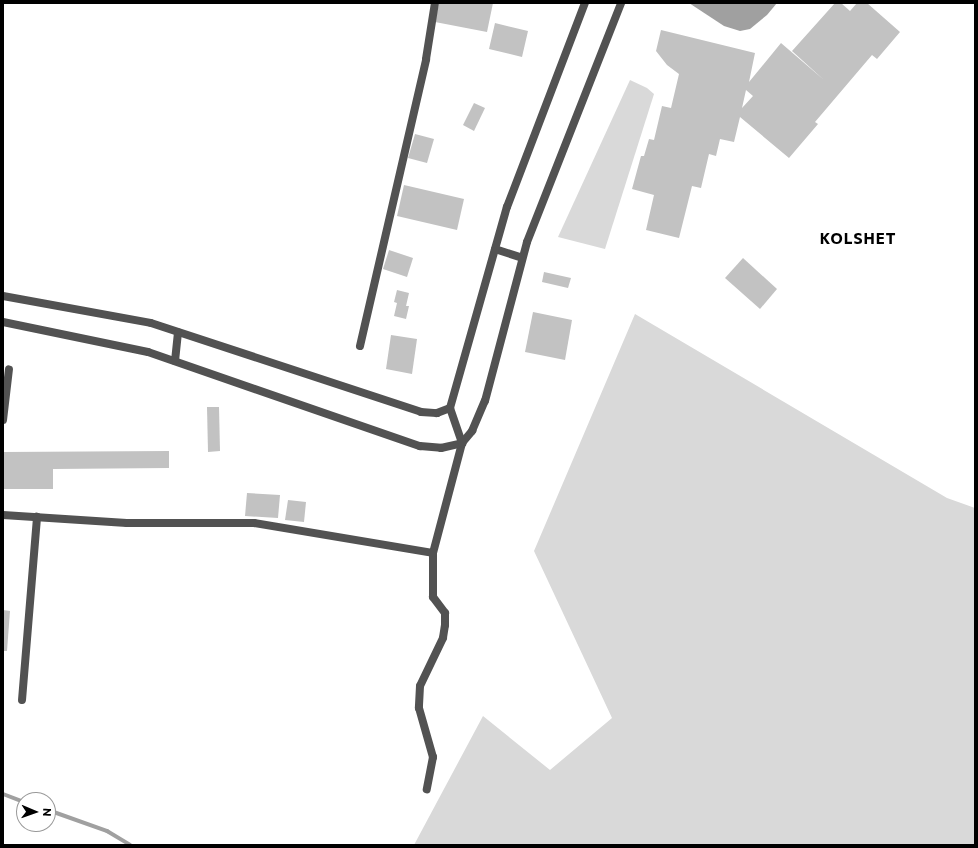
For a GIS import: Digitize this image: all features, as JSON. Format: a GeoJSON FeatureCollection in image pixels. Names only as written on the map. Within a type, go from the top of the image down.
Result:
{"type":"FeatureCollection","features":[{"type":"Feature","properties":{"kind":"street"},"geometry":{"type":"LineString","coordinates":[[360,346],[426,59],[435,3]]}},
{"type":"Feature","properties":{"kind":"street"},"geometry":{"type":"LineString","coordinates":[[462,443],[450,408],[507,207],[585,3]]}},
{"type":"Feature","properties":{"kind":"street"},"geometry":{"type":"LineString","coordinates":[[427,789],[433,757],[419,708],[420,686],[443,638],[445,625],[444,613],[433,597],[433,553],[462,443],[472,431],[485,401],[527,242],[621,3]]}},
{"type":"Feature","properties":{"kind":"street"},"geometry":{"type":"LineString","coordinates":[[495,250],[522,258]]}},
{"type":"Feature","properties":{"kind":"street"},"geometry":{"type":"LineString","coordinates":[[3,296],[151,323],[421,412],[437,413],[450,408]]}},
{"type":"Feature","properties":{"kind":"street"},"geometry":{"type":"LineString","coordinates":[[3,322],[148,352],[420,446],[441,448],[462,443]]}},
{"type":"Feature","properties":{"kind":"street"},"geometry":{"type":"LineString","coordinates":[[175,361],[178,332]]}},
{"type":"Feature","properties":{"kind":"street"},"geometry":{"type":"LineString","coordinates":[[3,420],[9,369]]}},
{"type":"Feature","properties":{"kind":"street"},"geometry":{"type":"LineString","coordinates":[[3,515],[127,523],[254,523],[433,553]]}},
{"type":"Feature","properties":{"kind":"street"},"geometry":{"type":"LineString","coordinates":[[22,700],[37,517]]}},
{"type":"Feature","properties":{"kind":"shaded area"},"geometry":{"type":"Polygon","coordinates":[[[689,3],[777,3],[767,15],[750,29],[740,31],[724,26],[689,3]]]}},
{"type":"Feature","properties":{"kind":"shaded area"},"geometry":{"type":"Polygon","coordinates":[[[630,80],[647,88],[654,94],[605,249],[558,237],[630,80]]]}},
{"type":"Feature","properties":{"kind":"shaded area"},"geometry":{"type":"Polygon","coordinates":[[[635,314],[947,498],[975,508],[975,845],[414,845],[483,716],[550,770],[612,718],[534,551],[635,314]]]}},
{"type":"Feature","properties":{"kind":"building"},"geometry":{"type":"Polygon","coordinates":[[[439,3],[493,3],[487,32],[435,22],[439,3]]]}},
{"type":"Feature","properties":{"kind":"building"},"geometry":{"type":"Polygon","coordinates":[[[835,3],[841,3],[850,11],[857,3],[867,3],[900,32],[877,59],[872,55],[815,122],[818,124],[789,158],[740,117],[734,142],[720,139],[716,156],[709,154],[701,188],[692,186],[679,238],[646,230],[654,195],[632,189],[641,156],[644,156],[649,139],[654,140],[662,106],[671,108],[679,74],[667,65],[656,51],[661,30],[755,53],[749,82],[781,43],[824,80],[792,51],[835,3]],[[746,90],[742,108],[753,96],[746,90]]]}},
{"type":"Feature","properties":{"kind":"building"},"geometry":{"type":"Polygon","coordinates":[[[495,23],[528,31],[522,57],[489,49],[495,23]]]}},
{"type":"Feature","properties":{"kind":"building"},"geometry":{"type":"Polygon","coordinates":[[[474,103],[485,108],[474,131],[463,125],[474,103]]]}},
{"type":"Feature","properties":{"kind":"building"},"geometry":{"type":"Polygon","coordinates":[[[415,134],[434,139],[427,163],[408,158],[415,134]]]}},
{"type":"Feature","properties":{"kind":"building"},"geometry":{"type":"Polygon","coordinates":[[[404,185],[464,199],[457,230],[397,216],[404,185]]]}},
{"type":"Feature","properties":{"kind":"building"},"geometry":{"type":"Polygon","coordinates":[[[389,250],[413,258],[407,277],[383,269],[389,250]]]}},
{"type":"Feature","properties":{"kind":"building"},"geometry":{"type":"Polygon","coordinates":[[[743,258],[777,289],[760,309],[725,278],[743,258]]]}},
{"type":"Feature","properties":{"kind":"building"},"geometry":{"type":"Polygon","coordinates":[[[544,272],[571,278],[568,288],[542,282],[544,272]]]}},
{"type":"Feature","properties":{"kind":"building"},"geometry":{"type":"Polygon","coordinates":[[[397,290],[409,293],[406,306],[409,306],[406,319],[394,316],[397,303],[394,302],[397,290]]]}},
{"type":"Feature","properties":{"kind":"building"},"geometry":{"type":"Polygon","coordinates":[[[533,312],[572,320],[565,360],[525,352],[533,312]]]}},
{"type":"Feature","properties":{"kind":"building"},"geometry":{"type":"Polygon","coordinates":[[[391,335],[417,339],[412,374],[386,369],[391,335]]]}},
{"type":"Feature","properties":{"kind":"building"},"geometry":{"type":"Polygon","coordinates":[[[207,407],[219,407],[220,451],[208,452],[207,407]]]}},
{"type":"Feature","properties":{"kind":"building"},"geometry":{"type":"Polygon","coordinates":[[[169,451],[169,468],[53,469],[53,489],[3,489],[3,452],[169,451]]]}},
{"type":"Feature","properties":{"kind":"building"},"geometry":{"type":"Polygon","coordinates":[[[247,493],[280,495],[278,518],[245,516],[247,493]]]}},
{"type":"Feature","properties":{"kind":"building"},"geometry":{"type":"Polygon","coordinates":[[[288,500],[306,502],[304,522],[285,520],[288,500]]]}},
{"type":"Feature","properties":{"kind":"building"},"geometry":{"type":"Polygon","coordinates":[[[3,610],[10,611],[7,651],[3,651],[3,610]]]}},
{"type":"Feature","properties":{"kind":"waterway"},"geometry":{"type":"LineString","coordinates":[[3,794],[16,799]]}},
{"type":"Feature","properties":{"kind":"waterway"},"geometry":{"type":"LineString","coordinates":[[56,813],[107,831],[130,845]]}},
{"type":"Feature","properties":{"kind":"district","name":"KOLSHET"},"geometry":{"type":"Point","coordinates":[858,239]}}]}
